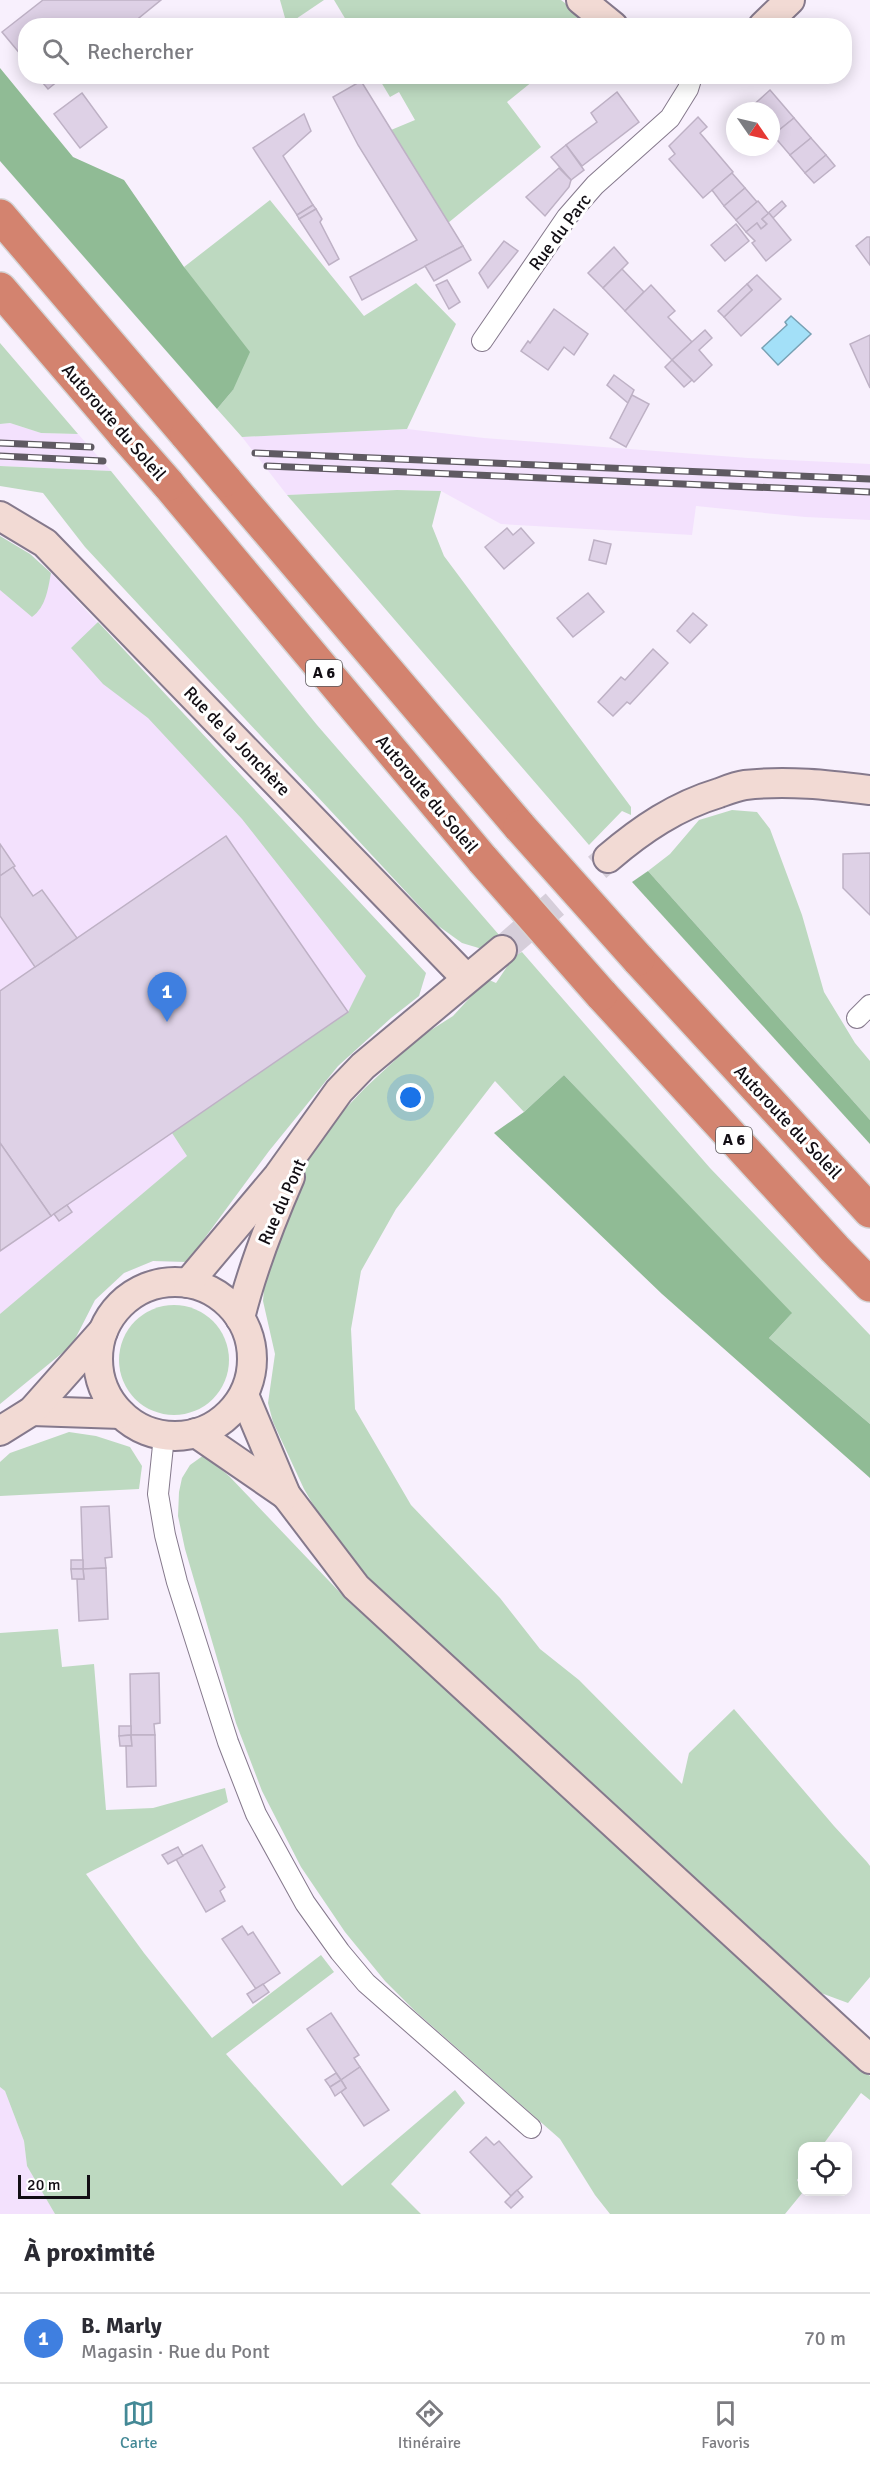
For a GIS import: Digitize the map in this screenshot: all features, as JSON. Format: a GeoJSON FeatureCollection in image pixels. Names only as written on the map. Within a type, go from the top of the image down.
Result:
{"type":"FeatureCollection","features":[{"type":"Feature","properties":{"kind":"highway","name":"Autoroute du Soleil"},"geometry":{"type":"LineString","coordinates":[[0,216],[520,827],[870,1211]]}},
{"type":"Feature","properties":{"kind":"highway","name":"Autoroute du Soleil"},"geometry":{"type":"LineString","coordinates":[[0,289],[168,484],[483,860],[601,994],[835,1250],[870,1285]]}},
{"type":"Feature","properties":{"kind":"street"},"geometry":{"type":"LineString","coordinates":[[581,0],[603,18]]}},
{"type":"Feature","properties":{"kind":"street"},"geometry":{"type":"LineString","coordinates":[[771,18],[790,0]]}},
{"type":"Feature","properties":{"kind":"street","name":"Rue du Parc"},"geometry":{"type":"LineString","coordinates":[[482,341],[567,217],[595,185],[670,118],[690,84]]}},
{"type":"Feature","properties":{"kind":"street","name":"Rue de la Jonchère"},"geometry":{"type":"LineString","coordinates":[[0,516],[45,543],[466,978]]}},
{"type":"Feature","properties":{"kind":"street"},"geometry":{"type":"LineString","coordinates":[[608,858],[640,831],[670,813],[700,799],[743,785],[799,783],[870,790]]}},
{"type":"Feature","properties":{"kind":"street","name":"Rue du Pont"},"geometry":{"type":"LineString","coordinates":[[188,1283],[278,1176],[339,1091],[363,1065],[502,950]]}},
{"type":"Feature","properties":{"kind":"street","name":"Rue du Pont"},"geometry":{"type":"LineString","coordinates":[[240,1318],[249,1282],[290,1176],[339,1091]]}},
{"type":"Feature","properties":{"kind":"street"},"geometry":{"type":"LineString","coordinates":[[188,1283],[212,1291],[224,1300],[240,1318],[249,1337],[252,1366],[244,1395],[225,1418],[211,1428],[196,1433],[164,1436],[141,1428],[121,1414],[107,1395],[98,1359],[105,1330],[112,1316],[135,1294],[161,1284],[188,1283]]}},
{"type":"Feature","properties":{"kind":"street"},"geometry":{"type":"LineString","coordinates":[[0,1431],[32,1412],[105,1330]]}},
{"type":"Feature","properties":{"kind":"street"},"geometry":{"type":"LineString","coordinates":[[244,1395],[286,1495],[356,1587],[870,2059]]}},
{"type":"Feature","properties":{"kind":"street"},"geometry":{"type":"LineString","coordinates":[[32,1412],[121,1414]]}},
{"type":"Feature","properties":{"kind":"street"},"geometry":{"type":"LineString","coordinates":[[196,1433],[286,1495]]}},
{"type":"Feature","properties":{"kind":"street"},"geometry":{"type":"LineString","coordinates":[[164,1436],[158,1494],[165,1535],[177,1582],[228,1742],[256,1814],[305,1903],[340,1952],[366,1983],[531,2128]]}},
{"type":"Feature","properties":{"kind":"shaded area"},"geometry":{"type":"Polygon","coordinates":[[[10,423],[41,433],[78,434],[111,471],[0,466],[0,424],[10,423]]]}},
{"type":"Feature","properties":{"kind":"shaded area"},"geometry":{"type":"Polygon","coordinates":[[[407,429],[484,438],[748,458],[870,464],[870,520],[805,517],[696,506],[692,535],[501,524],[441,491],[397,490],[287,495],[242,437],[407,429]]]}},
{"type":"Feature","properties":{"kind":"shaded area"},"geometry":{"type":"Polygon","coordinates":[[[0,536],[30,554],[51,573],[426,973],[419,996],[338,1066],[269,1151],[187,1262],[153,1261],[124,1273],[95,1300],[72,1345],[0,1404],[0,536]]]}},
{"type":"Feature","properties":{"kind":"shaded area"},"geometry":{"type":"Polygon","coordinates":[[[0,2087],[5,2091],[24,2141],[27,2166],[55,2214],[0,2214],[0,2087]]]}},
{"type":"Feature","properties":{"kind":"green space"},"geometry":{"type":"Polygon","coordinates":[[[280,0],[324,0],[297,18],[285,18],[280,0]]]}},
{"type":"Feature","properties":{"kind":"green space"},"geometry":{"type":"Polygon","coordinates":[[[334,0],[561,0],[585,18],[345,18],[334,0]]]}},
{"type":"Feature","properties":{"kind":"green space"},"geometry":{"type":"Polygon","coordinates":[[[0,68],[73,157],[124,180],[184,267],[250,352],[233,390],[217,409],[0,161],[0,68]]]}},
{"type":"Feature","properties":{"kind":"green space"},"geometry":{"type":"Polygon","coordinates":[[[382,84],[529,84],[507,102],[541,147],[448,223],[391,130],[415,120],[399,92],[390,97],[382,84]]]}},
{"type":"Feature","properties":{"kind":"green space"},"geometry":{"type":"Polygon","coordinates":[[[270,200],[364,316],[416,283],[456,324],[407,429],[242,437],[217,409],[233,390],[184,267],[270,200]]]}},
{"type":"Feature","properties":{"kind":"green space"},"geometry":{"type":"Polygon","coordinates":[[[0,343],[78,434],[41,433],[10,423],[0,424],[0,343]]]}},
{"type":"Feature","properties":{"kind":"green space"},"geometry":{"type":"Polygon","coordinates":[[[0,466],[111,471],[317,725],[500,936],[482,949],[462,943],[437,925],[85,547],[43,493],[0,486],[0,466]]]}},
{"type":"Feature","properties":{"kind":"green space"},"geometry":{"type":"Polygon","coordinates":[[[397,490],[441,491],[432,526],[444,556],[631,807],[631,815],[622,811],[589,845],[287,495],[397,490]]]}},
{"type":"Feature","properties":{"kind":"green space"},"geometry":{"type":"Polygon","coordinates":[[[0,536],[30,554],[51,573],[43,603],[32,617],[0,590],[0,536]]]}},
{"type":"Feature","properties":{"kind":"green space"},"geometry":{"type":"Polygon","coordinates":[[[98,622],[426,973],[419,996],[338,1066],[269,1151],[187,1262],[153,1261],[124,1273],[95,1300],[72,1345],[0,1404],[0,1314],[187,1156],[172,1133],[348,1012],[366,976],[242,819],[148,718],[103,684],[71,648],[98,622]]]}},
{"type":"Feature","properties":{"kind":"green space"},"geometry":{"type":"Polygon","coordinates":[[[732,810],[757,812],[770,829],[802,915],[824,992],[855,1043],[870,1061],[870,1120],[648,871],[670,854],[699,820],[732,810]]]}},
{"type":"Feature","properties":{"kind":"green space"},"geometry":{"type":"Polygon","coordinates":[[[648,871],[870,1120],[870,1144],[632,882],[648,871]]]}},
{"type":"Feature","properties":{"kind":"green space"},"geometry":{"type":"Polygon","coordinates":[[[522,952],[710,1168],[870,1335],[870,1424],[769,1338],[791,1314],[564,1075],[524,1112],[495,1081],[396,1209],[361,1271],[351,1329],[355,1409],[411,1505],[500,1598],[540,1649],[579,1680],[682,1784],[689,1753],[734,1709],[867,1862],[870,1866],[870,1977],[848,2003],[821,1993],[378,1597],[332,1537],[304,1489],[273,1422],[268,1403],[275,1354],[263,1301],[265,1279],[300,1171],[326,1129],[365,1088],[420,1037],[453,1016],[487,979],[496,983],[515,955],[522,952]]]}},
{"type":"Feature","properties":{"kind":"green space"},"geometry":{"type":"Polygon","coordinates":[[[564,1075],[792,1313],[769,1338],[870,1424],[870,1478],[662,1294],[494,1133],[524,1112],[564,1075]]]}},
{"type":"Feature","properties":{"kind":"green space"},"geometry":{"type":"Polygon","coordinates":[[[174,1305],[195,1310],[213,1321],[224,1339],[229,1360],[224,1381],[213,1399],[195,1410],[174,1415],[153,1410],[135,1399],[124,1381],[119,1360],[124,1339],[135,1321],[153,1310],[174,1305]]]}},
{"type":"Feature","properties":{"kind":"green space"},"geometry":{"type":"Polygon","coordinates":[[[69,1432],[96,1436],[130,1447],[142,1466],[139,1489],[0,1496],[0,1462],[10,1453],[69,1432]]]}},
{"type":"Feature","properties":{"kind":"green space"},"geometry":{"type":"Polygon","coordinates":[[[204,1455],[229,1476],[350,1603],[652,1874],[870,2076],[870,2100],[861,2093],[825,2142],[798,2142],[797,2180],[800,2196],[785,2214],[610,2214],[595,2195],[560,2139],[416,2012],[385,1981],[345,1932],[301,1867],[262,1791],[236,1723],[185,1549],[178,1516],[182,1478],[190,1465],[204,1455]]]}},
{"type":"Feature","properties":{"kind":"green space"},"geometry":{"type":"Polygon","coordinates":[[[58,1629],[62,1667],[94,1664],[106,1810],[153,1808],[225,1788],[228,1802],[86,1874],[144,1953],[212,2038],[321,1955],[334,1972],[226,2054],[342,2186],[455,2090],[465,2103],[391,2184],[421,2214],[55,2214],[27,2166],[24,2141],[5,2091],[0,2087],[0,1633],[58,1629]]]}},
{"type":"Feature","properties":{"kind":"water"},"geometry":{"type":"Polygon","coordinates":[[[791,316],[811,334],[778,365],[762,348],[787,325],[785,322],[791,316]]]}},
{"type":"Feature","properties":{"kind":"building"},"geometry":{"type":"Polygon","coordinates":[[[43,0],[161,0],[139,18],[20,18],[43,0]]]}},
{"type":"Feature","properties":{"kind":"building"},"geometry":{"type":"Polygon","coordinates":[[[18,20],[18,51],[2,32],[18,20]]]}},
{"type":"Feature","properties":{"kind":"building"},"geometry":{"type":"Polygon","coordinates":[[[44,84],[54,84],[48,89],[44,84]]]}},
{"type":"Feature","properties":{"kind":"building"},"geometry":{"type":"Polygon","coordinates":[[[356,84],[363,84],[463,246],[362,300],[350,277],[417,240],[358,145],[333,97],[356,84]]]}},
{"type":"Feature","properties":{"kind":"building"},"geometry":{"type":"Polygon","coordinates":[[[770,90],[794,118],[780,129],[780,102],[757,102],[770,90]]]}},
{"type":"Feature","properties":{"kind":"building"},"geometry":{"type":"Polygon","coordinates":[[[617,92],[639,122],[582,166],[566,145],[597,122],[591,113],[617,92]]]}},
{"type":"Feature","properties":{"kind":"building"},"geometry":{"type":"Polygon","coordinates":[[[82,93],[107,127],[80,148],[54,114],[82,93]]]}},
{"type":"Feature","properties":{"kind":"building"},"geometry":{"type":"Polygon","coordinates":[[[304,114],[311,131],[283,156],[313,205],[297,215],[253,148],[304,114]]]}},
{"type":"Feature","properties":{"kind":"building"},"geometry":{"type":"Polygon","coordinates":[[[698,117],[707,127],[700,133],[733,172],[703,198],[669,159],[675,154],[669,146],[698,117]]]}},
{"type":"Feature","properties":{"kind":"building"},"geometry":{"type":"Polygon","coordinates":[[[794,118],[811,138],[790,155],[780,143],[780,129],[794,118]]]}},
{"type":"Feature","properties":{"kind":"building"},"geometry":{"type":"Polygon","coordinates":[[[811,138],[826,155],[805,173],[790,155],[811,138]]]}},
{"type":"Feature","properties":{"kind":"building"},"geometry":{"type":"Polygon","coordinates":[[[566,145],[584,170],[571,180],[551,157],[566,145]]]}},
{"type":"Feature","properties":{"kind":"building"},"geometry":{"type":"Polygon","coordinates":[[[826,155],[835,166],[814,183],[805,173],[826,155]]]}},
{"type":"Feature","properties":{"kind":"building"},"geometry":{"type":"Polygon","coordinates":[[[559,168],[571,180],[569,187],[545,216],[526,197],[559,168]]]}},
{"type":"Feature","properties":{"kind":"building"},"geometry":{"type":"Polygon","coordinates":[[[732,173],[745,188],[724,206],[712,190],[732,173]]]}},
{"type":"Feature","properties":{"kind":"building"},"geometry":{"type":"Polygon","coordinates":[[[745,188],[757,202],[736,220],[724,206],[745,188]]]}},
{"type":"Feature","properties":{"kind":"building"},"geometry":{"type":"Polygon","coordinates":[[[758,201],[768,213],[782,201],[786,206],[773,218],[769,213],[762,219],[767,224],[761,229],[757,223],[746,232],[736,220],[758,201]]]}},
{"type":"Feature","properties":{"kind":"building"},"geometry":{"type":"Polygon","coordinates":[[[313,205],[316,209],[299,219],[297,215],[313,205]]]}},
{"type":"Feature","properties":{"kind":"building"},"geometry":{"type":"Polygon","coordinates":[[[316,209],[339,259],[329,265],[299,219],[316,209]]]}},
{"type":"Feature","properties":{"kind":"building"},"geometry":{"type":"Polygon","coordinates":[[[769,213],[791,240],[766,261],[752,243],[755,241],[746,232],[757,223],[761,229],[767,224],[762,219],[769,213]]]}},
{"type":"Feature","properties":{"kind":"building"},"geometry":{"type":"Polygon","coordinates":[[[736,224],[749,241],[725,261],[711,245],[736,224]]]}},
{"type":"Feature","properties":{"kind":"building"},"geometry":{"type":"Polygon","coordinates":[[[870,237],[870,265],[856,246],[870,237]]]}},
{"type":"Feature","properties":{"kind":"building"},"geometry":{"type":"Polygon","coordinates":[[[504,241],[518,251],[488,288],[479,273],[504,241]]]}},
{"type":"Feature","properties":{"kind":"building"},"geometry":{"type":"Polygon","coordinates":[[[463,246],[471,260],[434,281],[425,266],[463,246]]]}},
{"type":"Feature","properties":{"kind":"building"},"geometry":{"type":"Polygon","coordinates":[[[614,247],[628,263],[603,288],[588,273],[614,247]]]}},
{"type":"Feature","properties":{"kind":"building"},"geometry":{"type":"Polygon","coordinates":[[[622,269],[644,292],[625,311],[603,288],[622,269]]]}},
{"type":"Feature","properties":{"kind":"building"},"geometry":{"type":"Polygon","coordinates":[[[757,275],[781,299],[741,336],[724,317],[752,290],[747,284],[757,275]]]}},
{"type":"Feature","properties":{"kind":"building"},"geometry":{"type":"Polygon","coordinates":[[[447,280],[460,302],[449,309],[436,285],[447,280]]]}},
{"type":"Feature","properties":{"kind":"building"},"geometry":{"type":"Polygon","coordinates":[[[747,284],[752,290],[724,317],[718,311],[747,284]]]}},
{"type":"Feature","properties":{"kind":"building"},"geometry":{"type":"Polygon","coordinates":[[[651,285],[675,311],[668,317],[692,342],[672,360],[625,311],[651,285]]]}},
{"type":"Feature","properties":{"kind":"building"},"geometry":{"type":"Polygon","coordinates":[[[554,309],[588,334],[574,355],[564,347],[548,370],[521,351],[528,341],[530,343],[554,309]]]}},
{"type":"Feature","properties":{"kind":"building"},"geometry":{"type":"Polygon","coordinates":[[[705,330],[712,338],[699,350],[712,365],[694,382],[672,360],[705,330]]]}},
{"type":"Feature","properties":{"kind":"building"},"geometry":{"type":"Polygon","coordinates":[[[870,335],[870,388],[850,344],[870,335]]]}},
{"type":"Feature","properties":{"kind":"building"},"geometry":{"type":"Polygon","coordinates":[[[672,360],[692,380],[684,387],[665,367],[672,360]]]}},
{"type":"Feature","properties":{"kind":"building"},"geometry":{"type":"Polygon","coordinates":[[[614,375],[634,390],[628,403],[607,385],[614,375]]]}},
{"type":"Feature","properties":{"kind":"building"},"geometry":{"type":"Polygon","coordinates":[[[632,395],[649,404],[626,447],[610,438],[632,395]]]}},
{"type":"Feature","properties":{"kind":"building"},"geometry":{"type":"Polygon","coordinates":[[[507,528],[513,535],[521,528],[534,543],[504,569],[485,547],[507,528]]]}},
{"type":"Feature","properties":{"kind":"building"},"geometry":{"type":"Polygon","coordinates":[[[594,540],[611,544],[606,564],[589,560],[594,540]]]}},
{"type":"Feature","properties":{"kind":"building"},"geometry":{"type":"Polygon","coordinates":[[[588,593],[604,612],[573,637],[557,618],[588,593]]]}},
{"type":"Feature","properties":{"kind":"building"},"geometry":{"type":"Polygon","coordinates":[[[693,613],[707,625],[690,643],[677,631],[693,613]]]}},
{"type":"Feature","properties":{"kind":"building"},"geometry":{"type":"Polygon","coordinates":[[[653,649],[668,663],[630,704],[627,702],[613,716],[598,702],[621,677],[625,680],[653,649]]]}},
{"type":"Feature","properties":{"kind":"building"},"geometry":{"type":"Polygon","coordinates":[[[226,836],[348,1012],[51,1216],[0,1143],[0,991],[226,836]]]}},
{"type":"Feature","properties":{"kind":"building"},"geometry":{"type":"Polygon","coordinates":[[[0,844],[15,866],[0,876],[0,844]]]}},
{"type":"Feature","properties":{"kind":"building"},"geometry":{"type":"Polygon","coordinates":[[[870,853],[870,915],[843,888],[843,854],[870,853]]]}},
{"type":"Feature","properties":{"kind":"building"},"geometry":{"type":"Polygon","coordinates":[[[13,867],[33,896],[42,890],[77,938],[35,967],[0,916],[0,876],[13,867]]]}},
{"type":"Feature","properties":{"kind":"building"},"geometry":{"type":"Polygon","coordinates":[[[0,1143],[51,1216],[0,1251],[0,1143]]]}},
{"type":"Feature","properties":{"kind":"building"},"geometry":{"type":"Polygon","coordinates":[[[67,1205],[72,1212],[59,1221],[54,1214],[67,1205]]]}},
{"type":"Feature","properties":{"kind":"building"},"geometry":{"type":"Polygon","coordinates":[[[109,1506],[112,1557],[105,1558],[106,1568],[83,1569],[81,1507],[109,1506]]]}},
{"type":"Feature","properties":{"kind":"building"},"geometry":{"type":"Polygon","coordinates":[[[71,1560],[83,1560],[83,1569],[71,1569],[71,1560]]]}},
{"type":"Feature","properties":{"kind":"building"},"geometry":{"type":"Polygon","coordinates":[[[106,1568],[108,1619],[79,1621],[77,1579],[84,1579],[83,1569],[106,1568]]]}},
{"type":"Feature","properties":{"kind":"building"},"geometry":{"type":"Polygon","coordinates":[[[71,1569],[83,1569],[84,1579],[72,1579],[71,1569]]]}},
{"type":"Feature","properties":{"kind":"building"},"geometry":{"type":"Polygon","coordinates":[[[159,1673],[160,1723],[154,1724],[155,1735],[131,1735],[130,1674],[159,1673]]]}},
{"type":"Feature","properties":{"kind":"building"},"geometry":{"type":"Polygon","coordinates":[[[119,1726],[131,1726],[131,1735],[119,1736],[119,1726]]]}},
{"type":"Feature","properties":{"kind":"building"},"geometry":{"type":"Polygon","coordinates":[[[131,1735],[132,1746],[120,1746],[119,1736],[131,1735]]]}},
{"type":"Feature","properties":{"kind":"building"},"geometry":{"type":"Polygon","coordinates":[[[131,1735],[155,1735],[156,1786],[127,1787],[126,1746],[132,1746],[131,1735]]]}},
{"type":"Feature","properties":{"kind":"building"},"geometry":{"type":"Polygon","coordinates":[[[202,1845],[225,1887],[220,1891],[225,1901],[206,1912],[176,1859],[202,1845]]]}},
{"type":"Feature","properties":{"kind":"building"},"geometry":{"type":"Polygon","coordinates":[[[178,1847],[183,1856],[168,1864],[162,1855],[178,1847]]]}},
{"type":"Feature","properties":{"kind":"building"},"geometry":{"type":"Polygon","coordinates":[[[242,1926],[248,1935],[253,1932],[280,1973],[256,1989],[222,1939],[242,1926]]]}},
{"type":"Feature","properties":{"kind":"building"},"geometry":{"type":"Polygon","coordinates":[[[263,1984],[269,1992],[253,2003],[247,1994],[263,1984]]]}},
{"type":"Feature","properties":{"kind":"building"},"geometry":{"type":"Polygon","coordinates":[[[331,2013],[359,2055],[354,2058],[360,2067],[341,2080],[307,2029],[331,2013]]]}},
{"type":"Feature","properties":{"kind":"building"},"geometry":{"type":"Polygon","coordinates":[[[360,2067],[389,2110],[364,2126],[341,2092],[346,2088],[341,2080],[360,2067]]]}},
{"type":"Feature","properties":{"kind":"building"},"geometry":{"type":"Polygon","coordinates":[[[336,2073],[341,2080],[330,2087],[325,2080],[336,2073]]]}},
{"type":"Feature","properties":{"kind":"building"},"geometry":{"type":"Polygon","coordinates":[[[341,2080],[346,2088],[335,2096],[330,2087],[341,2080]]]}},
{"type":"Feature","properties":{"kind":"building"},"geometry":{"type":"Polygon","coordinates":[[[486,2137],[494,2145],[499,2141],[532,2177],[511,2196],[470,2152],[486,2137]]]}},
{"type":"Feature","properties":{"kind":"building"},"geometry":{"type":"Polygon","coordinates":[[[517,2190],[523,2197],[511,2208],[505,2202],[517,2190]]]}},
{"type":"Feature","properties":{"kind":"tunnel"},"geometry":{"type":"LineString","coordinates":[[502,950],[608,858]]}},
{"type":"Feature","properties":{"kind":"railway"},"geometry":{"type":"LineString","coordinates":[[0,443],[91,447]]}},
{"type":"Feature","properties":{"kind":"railway"},"geometry":{"type":"LineString","coordinates":[[255,453],[870,479]]}},
{"type":"Feature","properties":{"kind":"railway"},"geometry":{"type":"LineString","coordinates":[[0,456],[103,461]]}},
{"type":"Feature","properties":{"kind":"railway"},"geometry":{"type":"LineString","coordinates":[[267,466],[870,492]]}},
{"type":"Feature","properties":{"kind":"place","name":"B. Marly"},"geometry":{"type":"Point","coordinates":[167,1022]}}]}
